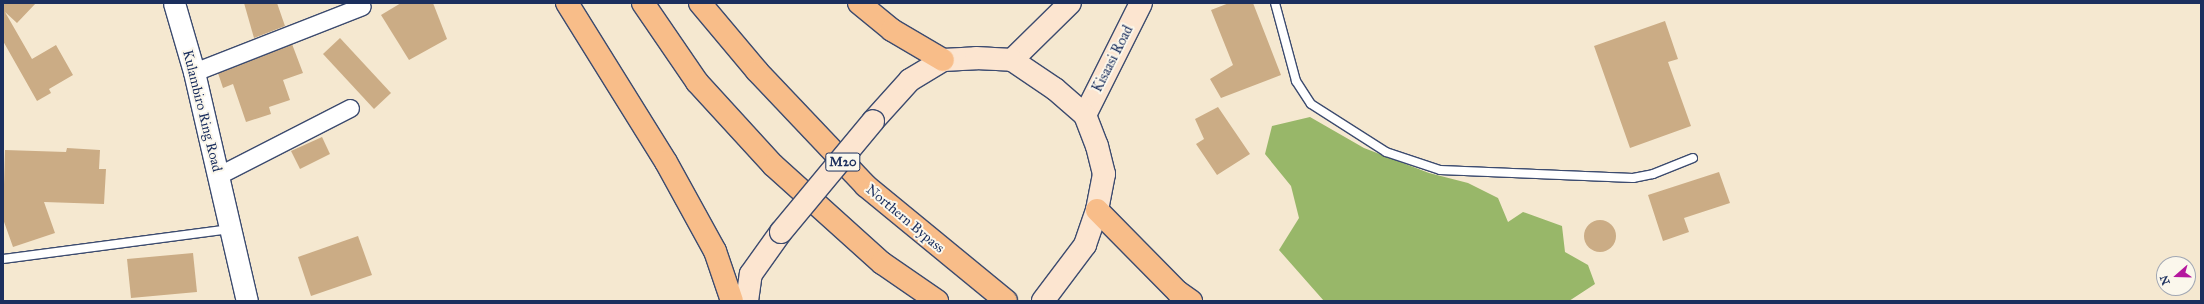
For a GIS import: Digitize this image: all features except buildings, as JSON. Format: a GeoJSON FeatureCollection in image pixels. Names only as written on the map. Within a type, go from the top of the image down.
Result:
{"type":"FeatureCollection","features":[{"type":"Feature","properties":{"kind":"highway"},"geometry":{"type":"LineString","coordinates":[[567,3],[666,162],[715,251],[732,301]]}},
{"type":"Feature","properties":{"kind":"highway"},"geometry":{"type":"LineString","coordinates":[[643,3],[697,82],[773,165],[882,263],[937,301]]}},
{"type":"Feature","properties":{"kind":"highway","name":"Northern Bypass"},"geometry":{"type":"LineString","coordinates":[[700,3],[757,71],[866,186],[1006,301]]}},
{"type":"Feature","properties":{"kind":"highway"},"geometry":{"type":"LineString","coordinates":[[858,3],[892,30],[943,60]]}},
{"type":"Feature","properties":{"kind":"highway"},"geometry":{"type":"LineString","coordinates":[[1097,210],[1178,292],[1191,301]]}},
{"type":"Feature","properties":{"kind":"main road"},"geometry":{"type":"LineString","coordinates":[[1012,60],[1070,3]]}},
{"type":"Feature","properties":{"kind":"main road","name":"Kisaasi Road"},"geometry":{"type":"LineString","coordinates":[[1085,115],[1141,3]]}},
{"type":"Feature","properties":{"kind":"main road"},"geometry":{"type":"LineString","coordinates":[[747,301],[751,274],[781,232],[910,80],[943,60],[976,58],[1012,60],[1055,89],[1085,115],[1104,174],[1097,210],[1084,245],[1049,294]]}},
{"type":"Feature","properties":{"kind":"street","name":"Kulambiro Ring Road"},"geometry":{"type":"LineString","coordinates":[[174,3],[194,72],[247,301]]}},
{"type":"Feature","properties":{"kind":"street"},"geometry":{"type":"LineString","coordinates":[[194,72],[362,6]]}},
{"type":"Feature","properties":{"kind":"street"},"geometry":{"type":"LineString","coordinates":[[219,175],[350,108]]}},
{"type":"Feature","properties":{"kind":"lane"},"geometry":{"type":"LineString","coordinates":[[1275,3],[1296,81],[1311,104],[1386,152],[1440,170],[1633,178],[1653,174],[1693,158]]}},
{"type":"Feature","properties":{"kind":"lane"},"geometry":{"type":"LineString","coordinates":[[3,259],[230,224]]}},
{"type":"Feature","properties":{"kind":"green space"},"geometry":{"type":"Polygon","coordinates":[[[1310,117],[1364,148],[1429,173],[1468,183],[1498,198],[1508,222],[1523,212],[1562,226],[1565,252],[1588,265],[1595,284],[1569,301],[1324,301],[1279,250],[1299,218],[1291,186],[1265,154],[1272,126],[1310,117]]]}}]}
